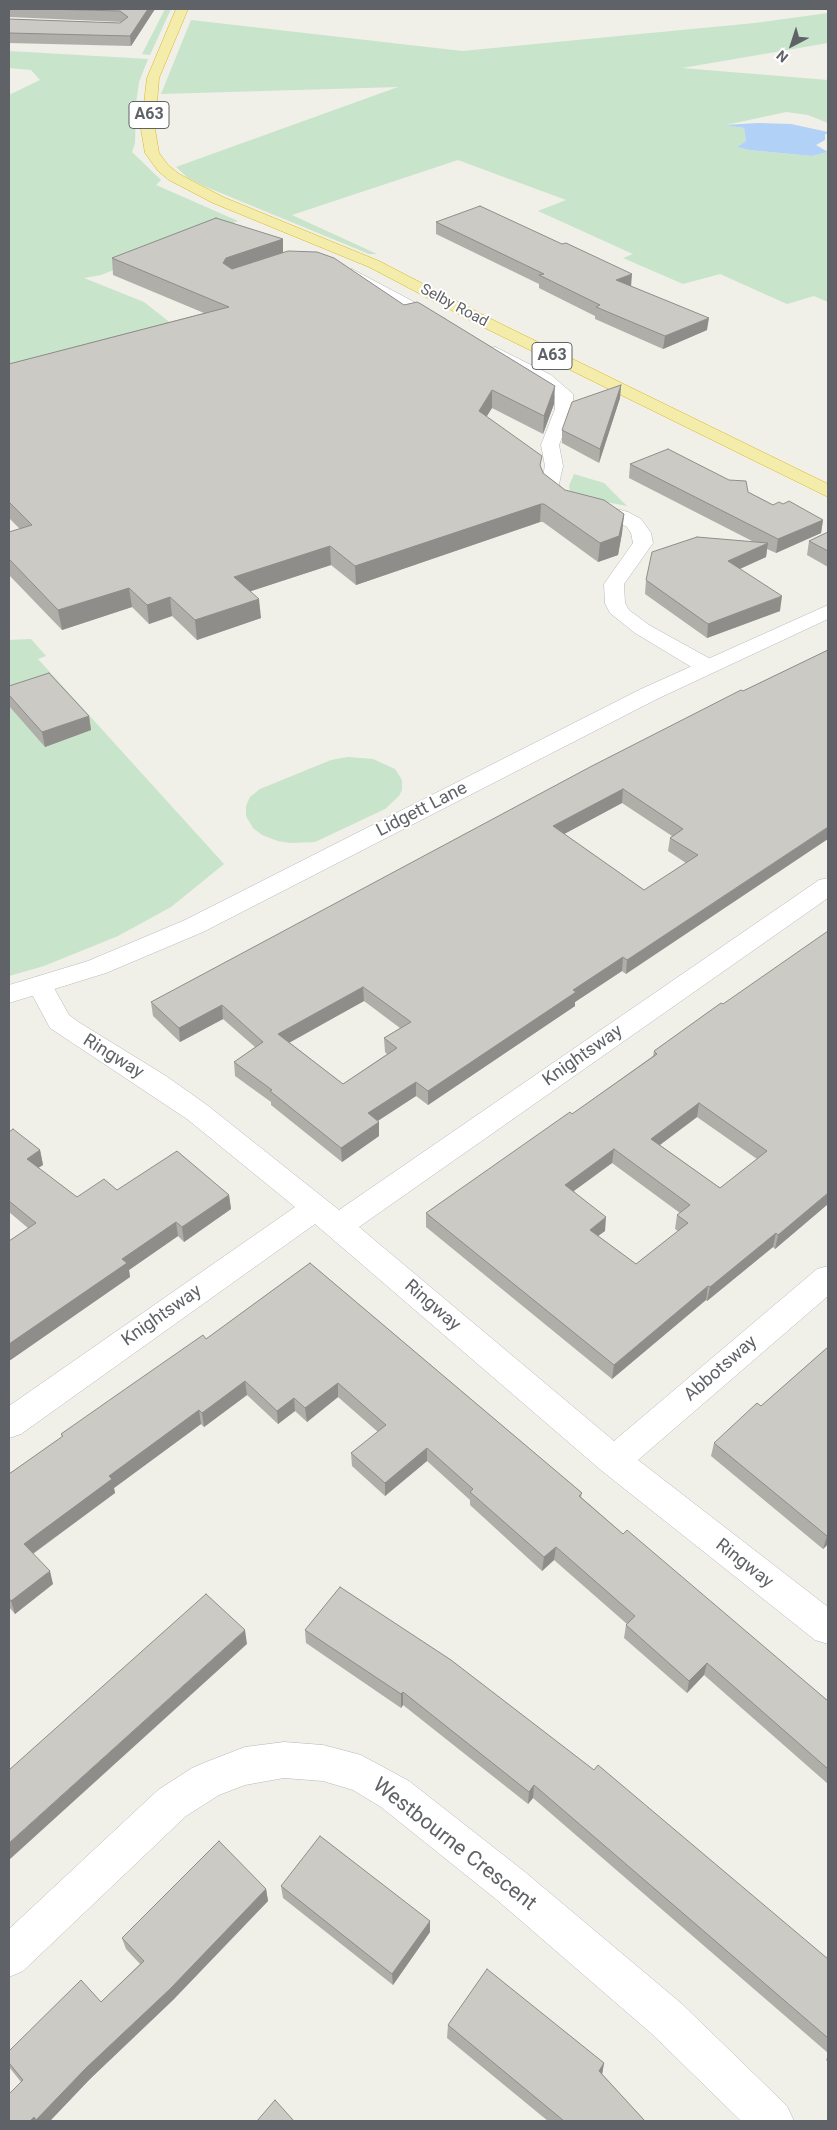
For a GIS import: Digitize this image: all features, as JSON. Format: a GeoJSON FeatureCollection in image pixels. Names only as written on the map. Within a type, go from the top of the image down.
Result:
{"type":"FeatureCollection","features":[{"type":"Feature","properties":{"kind":"highway","name":"Selby Road"},"geometry":{"type":"LineString","coordinates":[[182,9],[153,78],[148,129],[152,154],[163,168],[185,184],[374,264],[491,325],[828,491]]}},
{"type":"Feature","properties":{"kind":"street"},"geometry":{"type":"LineString","coordinates":[[324,263],[342,269],[452,329]]}},
{"type":"Feature","properties":{"kind":"street"},"geometry":{"type":"LineString","coordinates":[[381,309],[400,300]]}},
{"type":"Feature","properties":{"kind":"street"},"geometry":{"type":"LineString","coordinates":[[478,343],[562,390],[565,401],[564,409],[550,445],[554,466],[550,484],[553,491],[572,503],[604,510],[634,523],[641,533],[643,543],[614,584],[612,594],[615,603],[630,621],[706,666]]}},
{"type":"Feature","properties":{"kind":"street","name":"Lidgett Lane"},"geometry":{"type":"LineString","coordinates":[[9,994],[96,967],[194,926],[706,666],[828,611]]}},
{"type":"Feature","properties":{"kind":"street","name":"Knightsway"},"geometry":{"type":"LineString","coordinates":[[9,1424],[327,1217],[828,886]]}},
{"type":"Feature","properties":{"kind":"street","name":"Ringway"},"geometry":{"type":"LineString","coordinates":[[40,985],[59,1021],[70,1030],[156,1083],[198,1112],[327,1217],[614,1461],[828,1628]]}},
{"type":"Feature","properties":{"kind":"street","name":"Abbotsway"},"geometry":{"type":"LineString","coordinates":[[614,1461],[828,1278]]}},
{"type":"Feature","properties":{"kind":"street","name":"Westbourne Crescent"},"geometry":{"type":"LineString","coordinates":[[9,1957],[172,1804],[206,1781],[245,1766],[284,1760],[323,1762],[361,1774],[395,1794],[511,1886],[667,2019],[772,2121]]}},
{"type":"Feature","properties":{"kind":"green space"},"geometry":{"type":"Polygon","coordinates":[[[165,9],[171,9],[150,55],[142,54],[165,9]]]}},
{"type":"Feature","properties":{"kind":"green space"},"geometry":{"type":"Polygon","coordinates":[[[828,13],[828,43],[682,68],[828,80],[828,123],[808,115],[786,112],[726,125],[744,128],[746,141],[737,147],[749,150],[812,156],[828,152],[828,302],[814,296],[787,304],[720,274],[683,284],[623,258],[633,254],[538,211],[566,200],[458,160],[292,215],[377,254],[369,254],[204,186],[188,178],[176,167],[398,87],[161,94],[191,20],[462,51],[755,23],[828,13]]]}},
{"type":"Feature","properties":{"kind":"green space"},"geometry":{"type":"Polygon","coordinates":[[[9,51],[148,59],[139,82],[136,103],[135,143],[132,152],[161,180],[156,185],[238,221],[101,275],[84,278],[144,302],[186,335],[9,382],[9,95],[40,80],[31,70],[9,68],[9,51]]]}},
{"type":"Feature","properties":{"kind":"green space"},"geometry":{"type":"Polygon","coordinates":[[[574,474],[604,483],[627,506],[601,501],[570,491],[569,486],[574,474]]]}},
{"type":"Feature","properties":{"kind":"green space"},"geometry":{"type":"Polygon","coordinates":[[[31,639],[46,656],[38,659],[224,864],[171,907],[118,936],[44,966],[9,976],[9,640],[31,639]]]}},
{"type":"Feature","properties":{"kind":"green space"},"geometry":{"type":"Polygon","coordinates":[[[348,757],[373,759],[395,769],[402,780],[402,790],[399,796],[385,809],[315,842],[290,843],[278,841],[262,835],[253,828],[246,816],[246,806],[250,797],[260,789],[331,760],[348,757]]]}},
{"type":"Feature","properties":{"kind":"water"},"geometry":{"type":"Polygon","coordinates":[[[791,124],[828,132],[828,134],[825,134],[825,140],[816,145],[828,152],[812,156],[749,150],[737,147],[746,141],[744,128],[725,125],[791,124]]]}},
{"type":"Feature","properties":{"kind":"building"},"geometry":{"type":"Polygon","coordinates":[[[44,9],[148,9],[130,36],[9,33],[9,19],[120,23],[128,17],[120,11],[44,9]]]}},
{"type":"Feature","properties":{"kind":"building"},"geometry":{"type":"Polygon","coordinates":[[[480,206],[632,274],[616,280],[709,318],[665,336],[596,307],[600,305],[539,275],[544,274],[436,222],[480,206]]]}},
{"type":"Feature","properties":{"kind":"building"},"geometry":{"type":"Polygon","coordinates":[[[216,218],[283,239],[226,258],[223,263],[232,269],[288,251],[317,252],[334,258],[404,305],[417,302],[421,304],[555,386],[544,416],[492,390],[479,411],[542,456],[540,465],[543,473],[565,490],[604,500],[624,514],[619,536],[600,543],[544,504],[541,504],[355,566],[330,546],[234,577],[259,599],[195,620],[170,597],[147,605],[129,588],[58,610],[9,559],[9,532],[32,525],[9,502],[9,364],[229,307],[112,258],[216,218]]]}},
{"type":"Feature","properties":{"kind":"building"},"geometry":{"type":"Polygon","coordinates":[[[621,385],[600,449],[562,430],[572,402],[621,385]]]}},
{"type":"Feature","properties":{"kind":"building"},"geometry":{"type":"Polygon","coordinates":[[[668,449],[729,480],[746,481],[748,492],[773,505],[789,501],[823,520],[778,539],[630,464],[668,449]]]}},
{"type":"Feature","properties":{"kind":"building"},"geometry":{"type":"Polygon","coordinates":[[[828,532],[828,551],[809,541],[828,532]]]}},
{"type":"Feature","properties":{"kind":"building"},"geometry":{"type":"Polygon","coordinates":[[[697,537],[768,543],[728,561],[782,596],[708,624],[646,580],[652,552],[697,537]]]}},
{"type":"Feature","properties":{"kind":"building"},"geometry":{"type":"Polygon","coordinates":[[[828,650],[828,827],[627,960],[623,957],[573,990],[576,992],[428,1091],[416,1082],[368,1113],[379,1122],[341,1148],[270,1091],[272,1090],[234,1062],[263,1042],[222,1005],[179,1028],[151,1002],[590,767],[741,690],[743,691],[828,650]],[[623,789],[553,826],[644,890],[698,855],[670,838],[683,829],[623,789]],[[363,987],[278,1034],[343,1084],[397,1048],[384,1038],[411,1022],[363,987]]]}},
{"type":"Feature","properties":{"kind":"building"},"geometry":{"type":"Polygon","coordinates":[[[49,673],[89,716],[42,732],[9,695],[9,686],[49,673]]]}},
{"type":"Feature","properties":{"kind":"building"},"geometry":{"type":"Polygon","coordinates":[[[828,931],[828,1193],[778,1235],[776,1233],[710,1287],[708,1286],[614,1365],[426,1213],[570,1112],[572,1114],[657,1054],[654,1051],[721,1003],[723,1004],[828,931]],[[699,1103],[651,1139],[720,1188],[767,1151],[699,1103]],[[614,1149],[565,1185],[606,1217],[590,1230],[636,1264],[688,1223],[677,1215],[690,1205],[614,1149]]]}},
{"type":"Feature","properties":{"kind":"building"},"geometry":{"type":"Polygon","coordinates":[[[13,1129],[40,1150],[27,1159],[77,1197],[104,1179],[117,1190],[177,1151],[229,1195],[182,1227],[176,1222],[122,1259],[127,1263],[9,1344],[9,1241],[36,1223],[9,1201],[9,1132],[13,1129]]]}},
{"type":"Feature","properties":{"kind":"building"},"geometry":{"type":"Polygon","coordinates":[[[310,1263],[582,1493],[579,1496],[623,1534],[627,1530],[828,1701],[828,1769],[707,1663],[689,1681],[626,1625],[635,1616],[556,1547],[544,1557],[470,1492],[473,1489],[427,1448],[385,1483],[351,1453],[386,1425],[338,1383],[305,1408],[294,1398],[277,1411],[245,1381],[202,1413],[199,1410],[109,1476],[112,1479],[24,1544],[50,1571],[11,1601],[9,1598],[9,1474],[63,1436],[61,1434],[203,1335],[206,1339],[310,1263]]]}},
{"type":"Feature","properties":{"kind":"building"},"geometry":{"type":"Polygon","coordinates":[[[828,1347],[827,1536],[714,1443],[757,1403],[761,1406],[828,1347]]]}},
{"type":"Feature","properties":{"kind":"building"},"geometry":{"type":"Polygon","coordinates":[[[340,1587],[451,1660],[594,1770],[598,1765],[828,1959],[828,2038],[534,1785],[529,1792],[403,1692],[401,1694],[305,1630],[340,1587]]]}},
{"type":"Feature","properties":{"kind":"building"},"geometry":{"type":"Polygon","coordinates":[[[206,1594],[245,1630],[9,1843],[9,1770],[206,1594]]]}},
{"type":"Feature","properties":{"kind":"building"},"geometry":{"type":"Polygon","coordinates":[[[320,1836],[430,1921],[392,1974],[281,1886],[320,1836]]]}},
{"type":"Feature","properties":{"kind":"building"},"geometry":{"type":"Polygon","coordinates":[[[219,1841],[266,1889],[170,1989],[86,2068],[36,2120],[34,2117],[30,2121],[9,2121],[9,2094],[23,2080],[9,2063],[9,2051],[81,1980],[101,2002],[144,1961],[122,1938],[219,1841]]]}},
{"type":"Feature","properties":{"kind":"building"},"geometry":{"type":"Polygon","coordinates":[[[487,1969],[604,2063],[599,2071],[645,2121],[564,2121],[448,2025],[487,1969]]]}},
{"type":"Feature","properties":{"kind":"building"},"geometry":{"type":"Polygon","coordinates":[[[275,2100],[294,2121],[257,2121],[275,2100]]]}}]}
